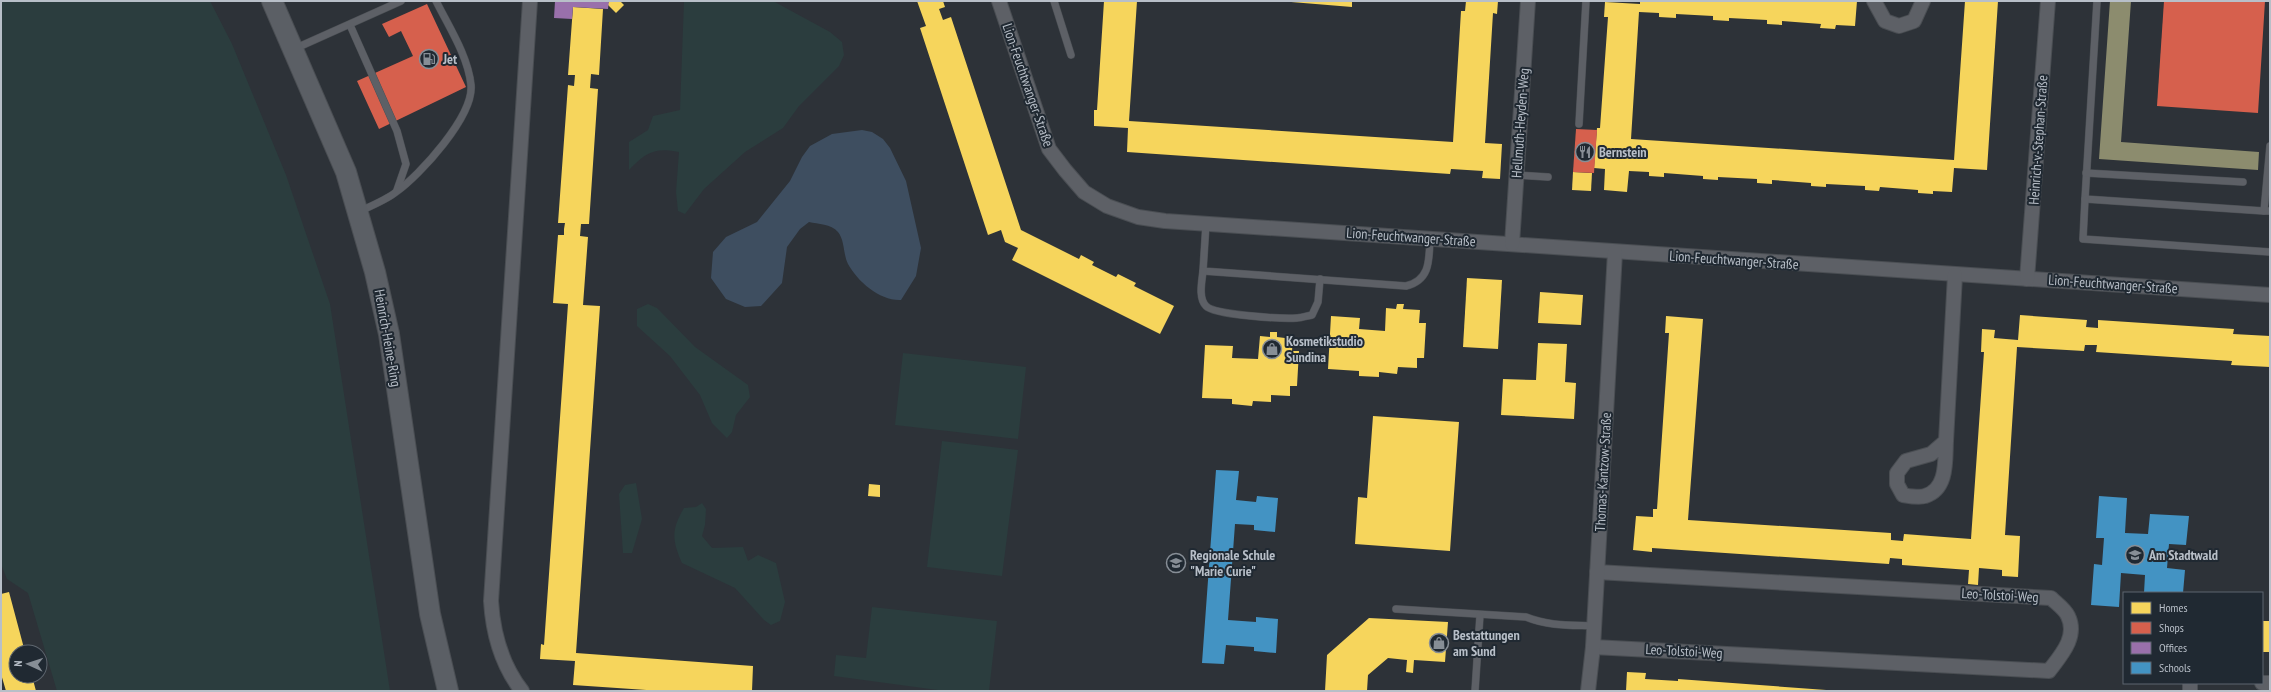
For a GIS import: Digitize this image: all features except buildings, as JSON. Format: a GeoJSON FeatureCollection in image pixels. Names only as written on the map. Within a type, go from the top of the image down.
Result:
{"type":"FeatureCollection","features":[{"type":"Feature","properties":{"kind":"main road","name":"Heinrich-Heine-Ring"},"geometry":{"type":"LineString","coordinates":[[272,1],[335,144],[358,212],[375,272],[389,334],[430,614],[448,691]]}},
{"type":"Feature","properties":{"kind":"street"},"geometry":{"type":"LineString","coordinates":[[522,691],[501,656],[494,634],[491,601],[530,1]]}},
{"type":"Feature","properties":{"kind":"street","name":"Lion-Feuchtwanger-Straße"},"geometry":{"type":"LineString","coordinates":[[999,1],[1050,150],[1064,170],[1084,192],[1107,206],[1138,217],[1206,224],[1430,237],[1615,252],[2270,295]]}},
{"type":"Feature","properties":{"kind":"street","name":"Hellmuth-Heyden-Weg"},"geometry":{"type":"LineString","coordinates":[[1512,244],[1528,1]]}},
{"type":"Feature","properties":{"kind":"street"},"geometry":{"type":"LineString","coordinates":[[1874,1],[1885,21],[1900,26],[1914,20],[1923,1]]}},
{"type":"Feature","properties":{"kind":"street","name":"Heinrich-v.-Stephan-Straße"},"geometry":{"type":"LineString","coordinates":[[2027,279],[2048,1]]}},
{"type":"Feature","properties":{"kind":"street","name":"Thomas-Kantzow-Straße"},"geometry":{"type":"LineString","coordinates":[[1588,691],[1593,647],[1615,252]]}},
{"type":"Feature","properties":{"kind":"street"},"geometry":{"type":"LineString","coordinates":[[1946,441],[1955,275]]}},
{"type":"Feature","properties":{"kind":"street","name":"Leo-Tolstoi-Weg"},"geometry":{"type":"LineString","coordinates":[[1593,647],[2049,671],[2066,648],[2072,632],[2068,615],[2051,598],[1597,572]]}},
{"type":"Feature","properties":{"kind":"lane"},"geometry":{"type":"LineString","coordinates":[[294,49],[401,1]]}},
{"type":"Feature","properties":{"kind":"lane"},"geometry":{"type":"LineString","coordinates":[[358,212],[396,193],[432,159],[454,129],[467,106],[471,86],[465,61],[436,1]]}},
{"type":"Feature","properties":{"kind":"lane"},"geometry":{"type":"LineString","coordinates":[[1054,1],[1071,55]]}},
{"type":"Feature","properties":{"kind":"lane"},"geometry":{"type":"LineString","coordinates":[[1578,124],[1586,1]]}},
{"type":"Feature","properties":{"kind":"lane"},"geometry":{"type":"LineString","coordinates":[[2097,1],[2083,239],[2270,252]]}},
{"type":"Feature","properties":{"kind":"lane"},"geometry":{"type":"LineString","coordinates":[[350,25],[397,131],[405,157],[406,164],[396,193]]}},
{"type":"Feature","properties":{"kind":"lane"},"geometry":{"type":"LineString","coordinates":[[2085,199],[2267,211],[2270,146]]}},
{"type":"Feature","properties":{"kind":"lane"},"geometry":{"type":"LineString","coordinates":[[2086,173],[2244,182]]}},
{"type":"Feature","properties":{"kind":"lane"},"geometry":{"type":"LineString","coordinates":[[1517,175],[1548,177]]}},
{"type":"Feature","properties":{"kind":"lane"},"geometry":{"type":"LineString","coordinates":[[1206,224],[1201,299],[1206,307],[1219,313],[1297,318],[1312,315],[1318,302],[1320,279]]}},
{"type":"Feature","properties":{"kind":"lane"},"geometry":{"type":"LineString","coordinates":[[1203,271],[1406,286],[1415,284],[1424,276],[1429,264],[1430,237]]}},
{"type":"Feature","properties":{"kind":"lane"},"geometry":{"type":"LineString","coordinates":[[1396,609],[1526,617],[1541,623],[1555,625],[1594,626]]}},
{"type":"Feature","properties":{"kind":"lane"},"geometry":{"type":"LineString","coordinates":[[1475,691],[1480,614]]}},
{"type":"Feature","properties":{"kind":"shaded area"},"geometry":{"type":"Polygon","coordinates":[[[1,1],[210,1],[232,44],[286,175],[330,304],[390,691],[57,691],[48,661],[48,644],[43,644],[28,593],[7,579],[1,564],[1,1]]]}},
{"type":"Feature","properties":{"kind":"shaded area"},"geometry":{"type":"Polygon","coordinates":[[[684,1],[773,1],[830,32],[842,42],[844,55],[839,66],[799,106],[783,128],[745,152],[704,189],[685,214],[678,211],[676,192],[679,152],[663,150],[651,152],[629,170],[629,142],[648,130],[653,116],[680,110],[684,1]]]}},
{"type":"Feature","properties":{"kind":"shaded area"},"geometry":{"type":"Polygon","coordinates":[[[648,304],[657,308],[695,347],[748,385],[750,397],[736,415],[732,432],[727,438],[712,423],[700,395],[670,356],[637,326],[637,309],[648,304]]]}},
{"type":"Feature","properties":{"kind":"shaded area"},"geometry":{"type":"Polygon","coordinates":[[[903,353],[1026,367],[1018,439],[895,425],[903,353]]]}},
{"type":"Feature","properties":{"kind":"shaded area"},"geometry":{"type":"Polygon","coordinates":[[[942,441],[1018,450],[1002,576],[927,567],[942,441]]]}},
{"type":"Feature","properties":{"kind":"shaded area"},"geometry":{"type":"Polygon","coordinates":[[[636,483],[642,519],[632,553],[623,553],[619,494],[625,485],[636,483]]]}},
{"type":"Feature","properties":{"kind":"shaded area"},"geometry":{"type":"Polygon","coordinates":[[[702,503],[706,509],[705,525],[702,536],[712,548],[743,547],[748,561],[758,555],[776,563],[785,602],[780,621],[771,625],[764,620],[735,588],[682,563],[676,548],[674,535],[677,523],[684,508],[696,507],[702,503]]]}},
{"type":"Feature","properties":{"kind":"shaded area"},"geometry":{"type":"Polygon","coordinates":[[[872,607],[997,621],[989,691],[945,691],[834,676],[836,655],[866,658],[872,607]]]}},
{"type":"Feature","properties":{"kind":"water"},"geometry":{"type":"Polygon","coordinates":[[[862,130],[872,132],[883,139],[890,148],[906,181],[921,248],[916,276],[901,300],[878,294],[864,284],[852,271],[848,264],[842,239],[838,232],[832,227],[809,222],[800,229],[787,247],[782,283],[761,306],[745,307],[726,299],[711,278],[713,252],[726,237],[757,222],[790,181],[802,157],[810,146],[832,134],[862,130]]]}},
{"type":"Feature","properties":{"kind":"place","name":"Jet"},"geometry":{"type":"Point","coordinates":[429,59]}},
{"type":"Feature","properties":{"kind":"place","name":"Bernstein"},"geometry":{"type":"Point","coordinates":[1585,152]}},
{"type":"Feature","properties":{"kind":"place","name":"Kosmetikstudio Sundina"},"geometry":{"type":"Point","coordinates":[1272,349]}},
{"type":"Feature","properties":{"kind":"place","name":"Am Stadtwald"},"geometry":{"type":"Point","coordinates":[2135,555]}},
{"type":"Feature","properties":{"kind":"place","name":"Regionale Schule \"Marie Curie\""},"geometry":{"type":"Point","coordinates":[1176,563]}},
{"type":"Feature","properties":{"kind":"place","name":"Bestattungen am Sund"},"geometry":{"type":"Point","coordinates":[1439,643]}}]}
